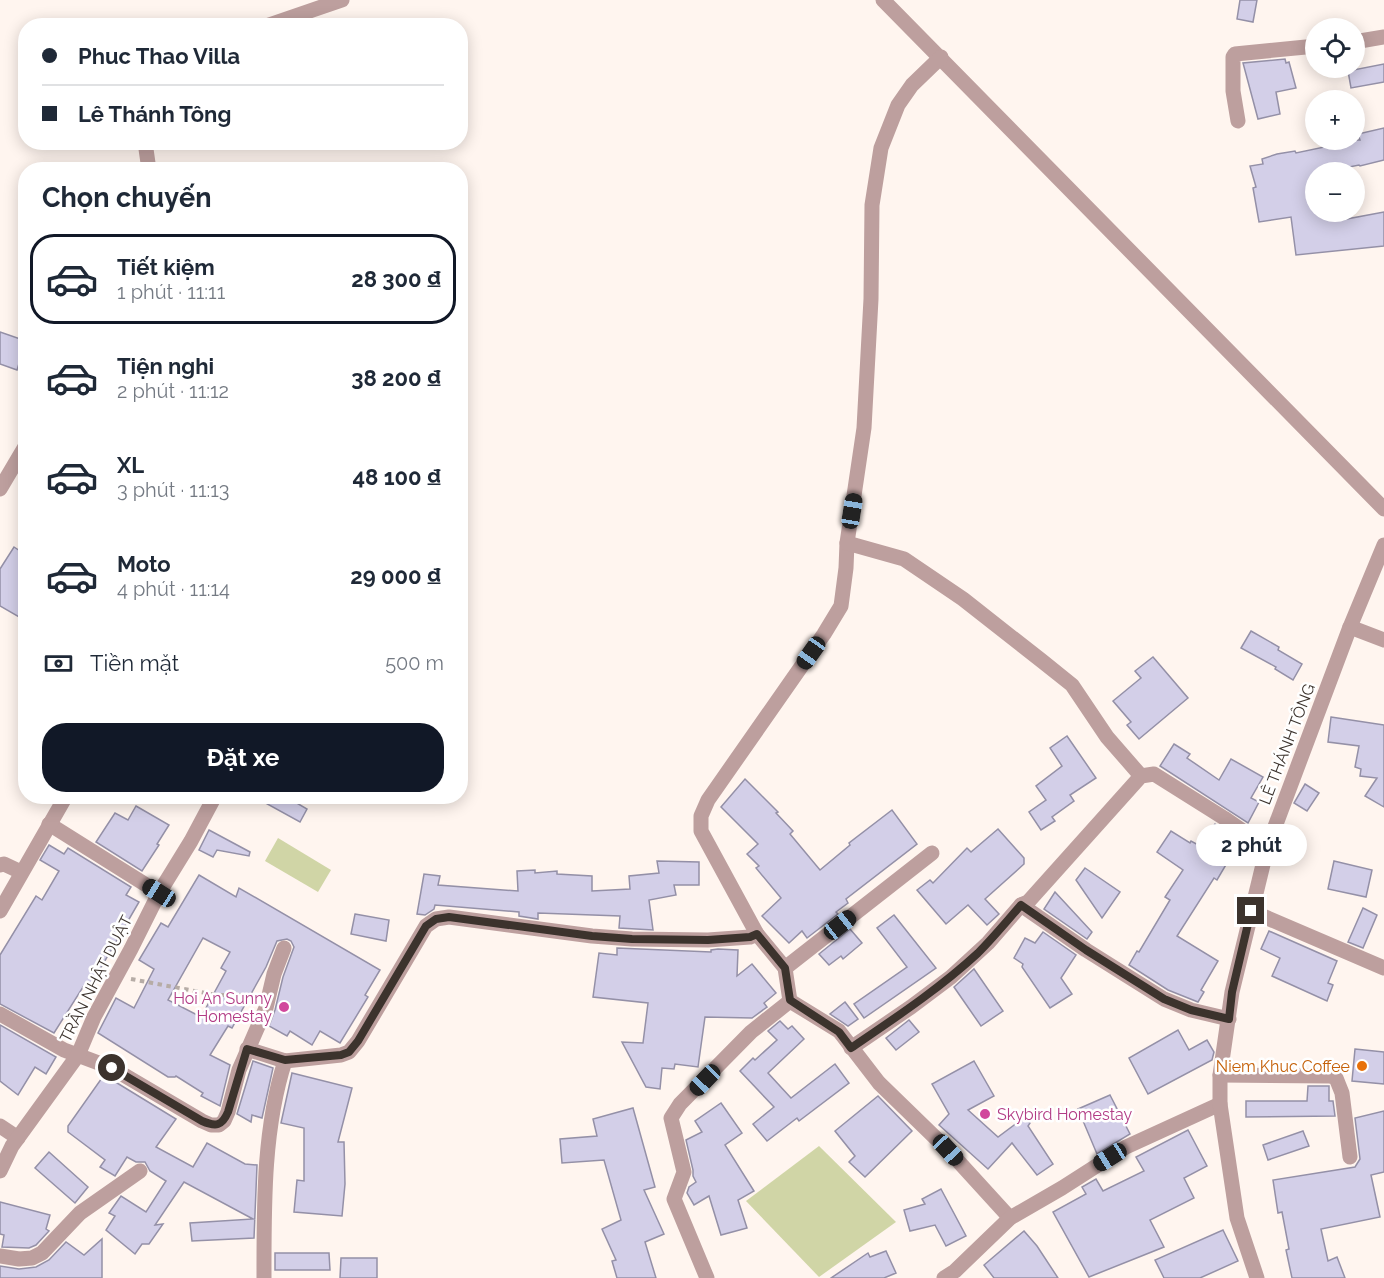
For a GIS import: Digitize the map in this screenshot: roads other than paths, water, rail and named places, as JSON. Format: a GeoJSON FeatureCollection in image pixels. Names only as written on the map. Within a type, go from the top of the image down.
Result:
{"type":"FeatureCollection","features":[{"type":"Feature","properties":{"kind":"street"},"geometry":{"type":"LineString","coordinates":[[289,18],[342,0]]}},
{"type":"Feature","properties":{"kind":"street"},"geometry":{"type":"LineString","coordinates":[[883,0],[1384,509]]}},
{"type":"Feature","properties":{"kind":"street"},"geometry":{"type":"LineString","coordinates":[[1365,40],[1384,37]]}},
{"type":"Feature","properties":{"kind":"street"},"geometry":{"type":"LineString","coordinates":[[1238,121],[1233,91],[1233,57],[1235,54],[1305,47]]}},
{"type":"Feature","properties":{"kind":"street"},"geometry":{"type":"LineString","coordinates":[[941,57],[912,85],[898,105],[880,148],[872,205],[871,299],[864,428],[847,543],[841,606],[824,634],[708,800],[701,816],[701,831],[757,934],[785,968],[790,1000],[839,1032],[879,1083],[948,1150],[1010,1218]]}},
{"type":"Feature","properties":{"kind":"street"},"geometry":{"type":"LineString","coordinates":[[0,489],[18,460]]}},
{"type":"Feature","properties":{"kind":"street"},"geometry":{"type":"LineString","coordinates":[[847,543],[904,559],[963,599],[1042,661],[1072,685],[1107,737],[1141,776]]}},
{"type":"Feature","properties":{"kind":"street","name":"LÊ THÁNH TÔNG"},"geometry":{"type":"LineString","coordinates":[[1257,1278],[1237,1218],[1220,1104],[1220,1075],[1232,992],[1266,848],[1350,627],[1384,545]]}},
{"type":"Feature","properties":{"kind":"street"},"geometry":{"type":"LineString","coordinates":[[1350,627],[1384,640]]}},
{"type":"Feature","properties":{"kind":"street"},"geometry":{"type":"LineString","coordinates":[[851,1048],[951,977],[988,943],[1141,776],[1154,774],[1224,818],[1266,848]]}},
{"type":"Feature","properties":{"kind":"street"},"geometry":{"type":"LineString","coordinates":[[0,911],[61,804]]}},
{"type":"Feature","properties":{"kind":"street","name":"TRẦN NHẬT DUẬT"},"geometry":{"type":"LineString","coordinates":[[0,1171],[18,1138],[78,1055],[94,1017],[132,949],[159,893],[211,804]]}},
{"type":"Feature","properties":{"kind":"street"},"geometry":{"type":"LineString","coordinates":[[49,824],[159,893]]}},
{"type":"Feature","properties":{"kind":"street"},"geometry":{"type":"LineString","coordinates":[[785,968],[932,853]]}},
{"type":"Feature","properties":{"kind":"street"},"geometry":{"type":"LineString","coordinates":[[0,865],[4,864],[21,872]]}},
{"type":"Feature","properties":{"kind":"street"},"geometry":{"type":"LineString","coordinates":[[1021,905],[1086,950],[1164,999],[1191,1010],[1229,1019]]}},
{"type":"Feature","properties":{"kind":"street"},"geometry":{"type":"LineString","coordinates":[[1251,911],[1384,968]]}},
{"type":"Feature","properties":{"kind":"street"},"geometry":{"type":"LineString","coordinates":[[247,1049],[285,1060],[341,1055],[349,1052],[358,1041],[426,926],[436,919],[449,917],[632,939],[708,940],[750,937],[757,934]]}},
{"type":"Feature","properties":{"kind":"street"},"geometry":{"type":"LineString","coordinates":[[0,1014],[50,1042],[112,1068],[202,1121],[211,1125],[219,1125],[224,1121],[228,1112],[247,1049],[266,1008],[284,948]]}},
{"type":"Feature","properties":{"kind":"street"},"geometry":{"type":"LineString","coordinates":[[707,1278],[675,1204],[674,1194],[681,1183],[684,1172],[671,1118],[680,1104],[751,1032],[790,1000]]}},
{"type":"Feature","properties":{"kind":"street"},"geometry":{"type":"LineString","coordinates":[[264,1278],[264,1217],[269,1142],[278,1084],[285,1060]]}},
{"type":"Feature","properties":{"kind":"street"},"geometry":{"type":"LineString","coordinates":[[1220,1075],[1330,1076],[1336,1078],[1342,1093],[1350,1157]]}},
{"type":"Feature","properties":{"kind":"street"},"geometry":{"type":"LineString","coordinates":[[953,1276],[1010,1218],[1126,1147],[1220,1104]]}},
{"type":"Feature","properties":{"kind":"street"},"geometry":{"type":"LineString","coordinates":[[0,1126],[18,1138]]}},
{"type":"Feature","properties":{"kind":"street"},"geometry":{"type":"LineString","coordinates":[[0,1256],[18,1259],[32,1258],[42,1253],[80,1213],[140,1171]]}},
{"type":"Feature","properties":{"kind":"place","name":"Hoi An Sunny Homestay"},"geometry":{"type":"Point","coordinates":[284,1007]}},
{"type":"Feature","properties":{"kind":"place","name":"Niem Khuc Coffee"},"geometry":{"type":"Point","coordinates":[1362,1066]}},
{"type":"Feature","properties":{"kind":"place","name":"Skybird Homestay"},"geometry":{"type":"Point","coordinates":[985,1114]}}]}
